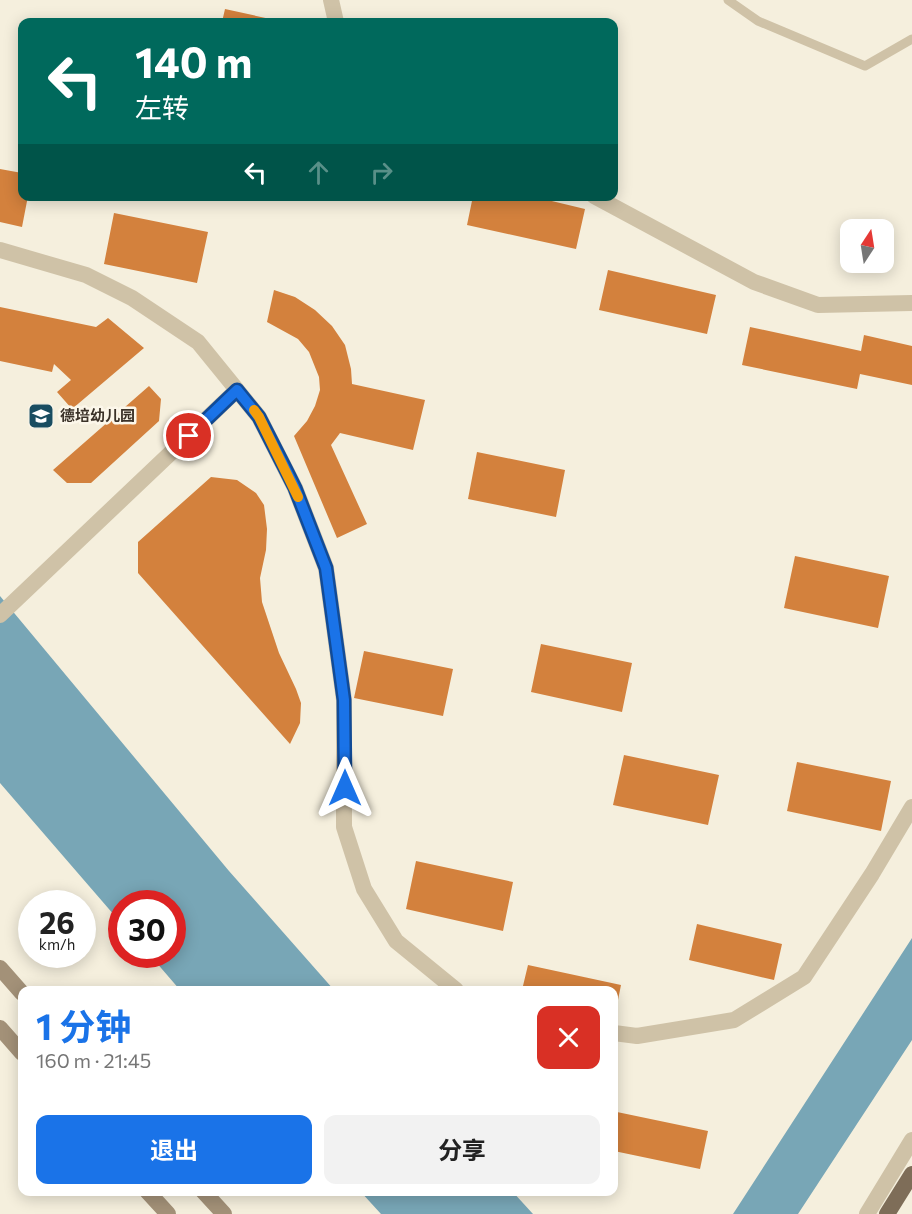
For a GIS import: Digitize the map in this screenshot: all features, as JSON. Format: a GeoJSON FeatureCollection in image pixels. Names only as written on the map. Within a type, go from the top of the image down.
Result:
{"type":"FeatureCollection","features":[{"type":"Feature","properties":{"kind":"main road"},"geometry":{"type":"LineString","coordinates":[[0,968],[18,988]]}},
{"type":"Feature","properties":{"kind":"main road"},"geometry":{"type":"LineString","coordinates":[[0,1028],[18,1048]]}},
{"type":"Feature","properties":{"kind":"main road"},"geometry":{"type":"LineString","coordinates":[[887,1214],[912,1174]]}},
{"type":"Feature","properties":{"kind":"main road"},"geometry":{"type":"LineString","coordinates":[[152,1196],[168,1214]]}},
{"type":"Feature","properties":{"kind":"main road"},"geometry":{"type":"LineString","coordinates":[[208,1196],[224,1214]]}},
{"type":"Feature","properties":{"kind":"street"},"geometry":{"type":"LineString","coordinates":[[331,0],[335,18]]}},
{"type":"Feature","properties":{"kind":"street"},"geometry":{"type":"LineString","coordinates":[[603,201],[754,282],[808,301],[818,304],[912,303]]}},
{"type":"Feature","properties":{"kind":"street"},"geometry":{"type":"LineString","coordinates":[[0,250],[86,275],[132,298],[198,342],[259,417],[295,488],[326,568],[344,700],[346,769],[344,827],[364,889],[396,941],[451,986]]}},
{"type":"Feature","properties":{"kind":"street"},"geometry":{"type":"LineString","coordinates":[[0,615],[237,390]]}},
{"type":"Feature","properties":{"kind":"street"},"geometry":{"type":"LineString","coordinates":[[618,1034],[637,1036],[734,1020],[804,977],[872,874],[912,807]]}},
{"type":"Feature","properties":{"kind":"street"},"geometry":{"type":"LineString","coordinates":[[867,1214],[912,1140]]}},
{"type":"Feature","properties":{"kind":"lane"},"geometry":{"type":"LineString","coordinates":[[728,0],[758,21],[864,66],[912,39]]}},
{"type":"Feature","properties":{"kind":"water"},"geometry":{"type":"Polygon","coordinates":[[[0,596],[229,871],[330,986],[177,986],[161,968],[186,968],[186,890],[108,890],[108,908],[96,894],[96,890],[92,890],[0,783],[0,596]]]}},
{"type":"Feature","properties":{"kind":"water"},"geometry":{"type":"Polygon","coordinates":[[[912,938],[912,1040],[798,1214],[733,1214],[912,938]]]}},
{"type":"Feature","properties":{"kind":"water"},"geometry":{"type":"Polygon","coordinates":[[[365,1196],[517,1196],[533,1214],[381,1214],[365,1196]]]}},
{"type":"Feature","properties":{"kind":"building"},"geometry":{"type":"Polygon","coordinates":[[[225,9],[266,18],[223,18],[225,9]]]}},
{"type":"Feature","properties":{"kind":"building"},"geometry":{"type":"Polygon","coordinates":[[[0,169],[18,172],[18,201],[27,201],[22,227],[0,222],[0,169]]]}},
{"type":"Feature","properties":{"kind":"building"},"geometry":{"type":"Polygon","coordinates":[[[472,201],[552,201],[585,209],[576,249],[467,225],[472,201]]]}},
{"type":"Feature","properties":{"kind":"building"},"geometry":{"type":"Polygon","coordinates":[[[114,213],[208,232],[197,283],[104,264],[114,213]]]}},
{"type":"Feature","properties":{"kind":"building"},"geometry":{"type":"Polygon","coordinates":[[[608,270],[716,295],[707,334],[599,310],[608,270]]]}},
{"type":"Feature","properties":{"kind":"building"},"geometry":{"type":"Polygon","coordinates":[[[274,290],[295,297],[315,310],[332,326],[345,345],[352,384],[425,400],[413,450],[340,433],[331,445],[367,524],[337,538],[294,436],[307,421],[315,406],[320,390],[319,377],[309,352],[298,339],[267,322],[274,290]]]}},
{"type":"Feature","properties":{"kind":"building"},"geometry":{"type":"Polygon","coordinates":[[[0,307],[96,327],[108,318],[144,348],[72,409],[57,392],[71,380],[54,364],[52,372],[0,361],[0,307]]]}},
{"type":"Feature","properties":{"kind":"building"},"geometry":{"type":"Polygon","coordinates":[[[750,327],[861,351],[864,335],[912,346],[912,385],[860,374],[857,389],[742,365],[750,327]]]}},
{"type":"Feature","properties":{"kind":"building"},"geometry":{"type":"Polygon","coordinates":[[[149,386],[161,399],[159,421],[91,483],[67,483],[53,470],[149,386]]]}},
{"type":"Feature","properties":{"kind":"building"},"geometry":{"type":"Polygon","coordinates":[[[477,452],[565,470],[556,517],[468,499],[477,452]]]}},
{"type":"Feature","properties":{"kind":"building"},"geometry":{"type":"Polygon","coordinates":[[[211,477],[237,480],[256,493],[264,505],[267,529],[266,550],[260,578],[262,602],[279,653],[301,703],[300,723],[290,744],[138,573],[138,542],[211,477]]]}},
{"type":"Feature","properties":{"kind":"building"},"geometry":{"type":"Polygon","coordinates":[[[795,556],[889,576],[878,628],[784,608],[795,556]]]}},
{"type":"Feature","properties":{"kind":"building"},"geometry":{"type":"Polygon","coordinates":[[[541,644],[632,663],[622,712],[531,692],[541,644]]]}},
{"type":"Feature","properties":{"kind":"building"},"geometry":{"type":"Polygon","coordinates":[[[364,651],[453,669],[443,716],[354,698],[364,651]]]}},
{"type":"Feature","properties":{"kind":"building"},"geometry":{"type":"Polygon","coordinates":[[[624,755],[719,775],[708,825],[613,805],[624,755]]]}},
{"type":"Feature","properties":{"kind":"building"},"geometry":{"type":"Polygon","coordinates":[[[797,762],[891,781],[881,831],[787,811],[797,762]]]}},
{"type":"Feature","properties":{"kind":"building"},"geometry":{"type":"Polygon","coordinates":[[[416,861],[513,882],[503,931],[406,909],[416,861]]]}},
{"type":"Feature","properties":{"kind":"building"},"geometry":{"type":"Polygon","coordinates":[[[697,924],[782,944],[774,980],[689,960],[697,924]]]}},
{"type":"Feature","properties":{"kind":"building"},"geometry":{"type":"Polygon","coordinates":[[[528,965],[621,985],[618,1000],[618,986],[523,986],[528,965]]]}},
{"type":"Feature","properties":{"kind":"building"},"geometry":{"type":"Polygon","coordinates":[[[618,1112],[708,1131],[700,1169],[618,1152],[618,1112]]]}},
{"type":"Feature","properties":{"kind":"slow traffic"},"geometry":{"type":"LineString","coordinates":[[254,410],[298,497]]}},
{"type":"Feature","properties":{"kind":"place","name":"德培幼儿园"},"geometry":{"type":"Point","coordinates":[41,416]}},
{"type":"Feature","properties":{"kind":"route"},"geometry":{"type":"LineString","coordinates":[[189,436],[237,390],[259,417],[295,488],[326,568],[344,700],[345,788]]}}]}
